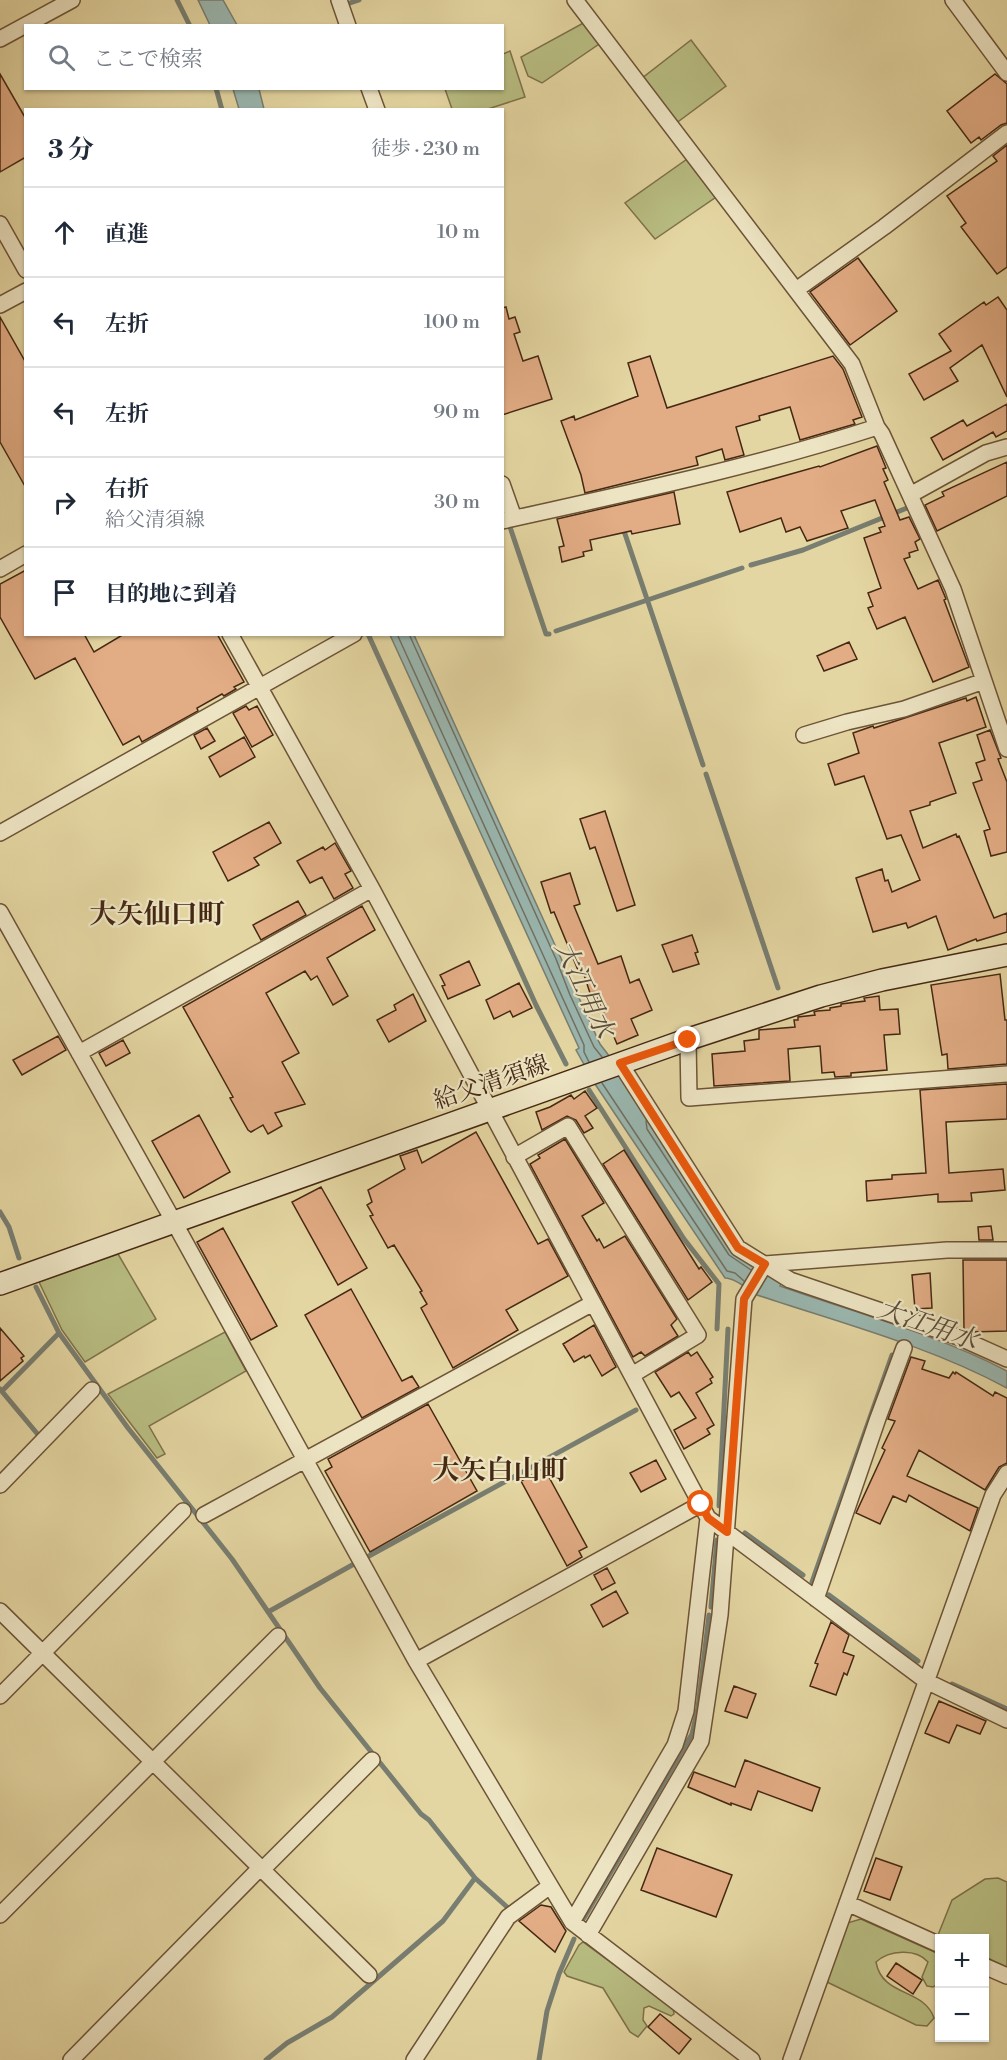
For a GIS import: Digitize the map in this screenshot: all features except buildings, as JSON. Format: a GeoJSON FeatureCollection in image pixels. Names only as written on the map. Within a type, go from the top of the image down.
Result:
{"type":"FeatureCollection","features":[{"type":"Feature","properties":{"kind":"main road","name":"給父清須線"},"geometry":{"type":"LineString","coordinates":[[0,1284],[489,1109],[821,996],[882,980],[1007,955]]}},
{"type":"Feature","properties":{"kind":"street"},"geometry":{"type":"LineString","coordinates":[[28,24],[72,0]]}},
{"type":"Feature","properties":{"kind":"street"},"geometry":{"type":"LineString","coordinates":[[339,0],[347,24]]}},
{"type":"Feature","properties":{"kind":"street"},"geometry":{"type":"LineString","coordinates":[[575,0],[852,364],[877,427],[953,589],[1007,749]]}},
{"type":"Feature","properties":{"kind":"street"},"geometry":{"type":"LineString","coordinates":[[953,0],[1007,73]]}},
{"type":"Feature","properties":{"kind":"street"},"geometry":{"type":"LineString","coordinates":[[0,39],[24,26]]}},
{"type":"Feature","properties":{"kind":"street"},"geometry":{"type":"LineString","coordinates":[[370,90],[376,108]]}},
{"type":"Feature","properties":{"kind":"street"},"geometry":{"type":"LineString","coordinates":[[796,290],[884,227],[1007,133]]}},
{"type":"Feature","properties":{"kind":"street"},"geometry":{"type":"LineString","coordinates":[[0,224],[24,266]]}},
{"type":"Feature","properties":{"kind":"street"},"geometry":{"type":"LineString","coordinates":[[0,305],[24,292]]}},
{"type":"Feature","properties":{"kind":"street"},"geometry":{"type":"LineString","coordinates":[[504,496],[508,520],[715,472],[817,446],[877,427]]}},
{"type":"Feature","properties":{"kind":"street"},"geometry":{"type":"LineString","coordinates":[[910,495],[986,453],[1007,447]]}},
{"type":"Feature","properties":{"kind":"street"},"geometry":{"type":"LineString","coordinates":[[0,569],[24,555]]}},
{"type":"Feature","properties":{"kind":"street"},"geometry":{"type":"LineString","coordinates":[[231,636],[372,889],[705,1511],[727,1532],[926,1681],[1007,1720]]}},
{"type":"Feature","properties":{"kind":"street"},"geometry":{"type":"LineString","coordinates":[[0,833],[351,636]]}},
{"type":"Feature","properties":{"kind":"street"},"geometry":{"type":"LineString","coordinates":[[804,735],[904,709],[984,681]]}},
{"type":"Feature","properties":{"kind":"street"},"geometry":{"type":"LineString","coordinates":[[79,1053],[372,889]]}},
{"type":"Feature","properties":{"kind":"street"},"geometry":{"type":"LineString","coordinates":[[0,912],[416,1661],[572,1922],[752,2060]]}},
{"type":"Feature","properties":{"kind":"street"},"geometry":{"type":"LineString","coordinates":[[688,1040],[689,1098],[1007,1074]]}},
{"type":"Feature","properties":{"kind":"street"},"geometry":{"type":"LineString","coordinates":[[619,1064],[738,1248],[790,1280],[958,1337],[1007,1359]]}},
{"type":"Feature","properties":{"kind":"street"},"geometry":{"type":"LineString","coordinates":[[514,1157],[568,1126],[698,1335],[632,1375]]}},
{"type":"Feature","properties":{"kind":"street"},"geometry":{"type":"LineString","coordinates":[[764,1266],[947,1250],[1007,1250]]}},
{"type":"Feature","properties":{"kind":"street"},"geometry":{"type":"LineString","coordinates":[[588,1935],[701,1741],[720,1615],[744,1299],[764,1266]]}},
{"type":"Feature","properties":{"kind":"street"},"geometry":{"type":"LineString","coordinates":[[204,1515],[593,1303]]}},
{"type":"Feature","properties":{"kind":"street"},"geometry":{"type":"LineString","coordinates":[[816,1599],[904,1348]]}},
{"type":"Feature","properties":{"kind":"street"},"geometry":{"type":"LineString","coordinates":[[0,1485],[92,1390]]}},
{"type":"Feature","properties":{"kind":"street"},"geometry":{"type":"LineString","coordinates":[[791,2060],[993,1495],[1007,1473]]}},
{"type":"Feature","properties":{"kind":"street"},"geometry":{"type":"LineString","coordinates":[[0,1696],[183,1511]]}},
{"type":"Feature","properties":{"kind":"street"},"geometry":{"type":"LineString","coordinates":[[416,1661],[705,1511]]}},
{"type":"Feature","properties":{"kind":"street"},"geometry":{"type":"LineString","coordinates":[[572,1922],[675,1745],[686,1711],[705,1511]]}},
{"type":"Feature","properties":{"kind":"street"},"geometry":{"type":"LineString","coordinates":[[0,1611],[369,1975]]}},
{"type":"Feature","properties":{"kind":"street"},"geometry":{"type":"LineString","coordinates":[[0,1915],[278,1636]]}},
{"type":"Feature","properties":{"kind":"street"},"geometry":{"type":"LineString","coordinates":[[71,2060],[372,1760]]}},
{"type":"Feature","properties":{"kind":"street"},"geometry":{"type":"LineString","coordinates":[[414,2060],[508,1917],[550,1886]]}},
{"type":"Feature","properties":{"kind":"street"},"geometry":{"type":"LineString","coordinates":[[847,1904],[935,1944]]}},
{"type":"Feature","properties":{"kind":"street"},"geometry":{"type":"LineString","coordinates":[[989,1968],[1007,1976]]}},
{"type":"Feature","properties":{"kind":"green space"},"geometry":{"type":"Polygon","coordinates":[[[587,21],[602,42],[542,83],[528,76],[521,57],[587,21]]]}},
{"type":"Feature","properties":{"kind":"green space"},"geometry":{"type":"Polygon","coordinates":[[[691,40],[726,86],[675,124],[641,79],[691,40]]]}},
{"type":"Feature","properties":{"kind":"green space"},"geometry":{"type":"Polygon","coordinates":[[[510,51],[525,97],[491,108],[452,108],[445,90],[504,90],[504,54],[510,51]]]}},
{"type":"Feature","properties":{"kind":"green space"},"geometry":{"type":"Polygon","coordinates":[[[690,157],[719,195],[655,239],[625,203],[690,157]]]}},
{"type":"Feature","properties":{"kind":"green space"},"geometry":{"type":"Polygon","coordinates":[[[118,1254],[156,1319],[85,1362],[62,1330],[39,1282],[118,1254]]]}},
{"type":"Feature","properties":{"kind":"green space"},"geometry":{"type":"Polygon","coordinates":[[[225,1332],[246,1371],[149,1426],[165,1454],[157,1458],[108,1394],[225,1332]]]}},
{"type":"Feature","properties":{"kind":"green space"},"geometry":{"type":"Polygon","coordinates":[[[998,1878],[1007,1882],[1007,1967],[989,1959],[989,1934],[938,1934],[952,1900],[985,1879],[998,1878]]]}},
{"type":"Feature","properties":{"kind":"green space"},"geometry":{"type":"Polygon","coordinates":[[[861,1919],[935,1952],[935,1986],[933,1987],[927,1986],[922,1977],[928,1962],[917,1954],[895,1953],[876,1962],[886,1981],[929,2008],[934,2018],[927,2026],[916,2025],[827,1982],[847,1923],[861,1919]]]}},
{"type":"Feature","properties":{"kind":"green space"},"geometry":{"type":"Polygon","coordinates":[[[583,1942],[673,2008],[674,2014],[671,2016],[649,2006],[644,2008],[643,2020],[647,2026],[638,2037],[630,2032],[603,1988],[567,1976],[564,1972],[583,1942]]]}},
{"type":"Feature","properties":{"kind":"water"},"geometry":{"type":"Polygon","coordinates":[[[198,0],[223,0],[236,24],[210,24],[198,0]]]}},
{"type":"Feature","properties":{"kind":"water"},"geometry":{"type":"Polygon","coordinates":[[[233,90],[259,90],[264,108],[239,108],[233,90]]]}},
{"type":"Feature","properties":{"kind":"water"},"geometry":{"type":"Polygon","coordinates":[[[390,636],[414,636],[600,1044],[623,1074],[734,1251],[782,1281],[780,1286],[924,1335],[1007,1371],[1007,1388],[947,1360],[757,1295],[737,1282],[725,1278],[595,1084],[576,1050],[579,1048],[390,636]]]}},
{"type":"Feature","properties":{"kind":"waterway"},"geometry":{"type":"LineString","coordinates":[[177,0],[189,24]]}},
{"type":"Feature","properties":{"kind":"waterway"},"geometry":{"type":"LineString","coordinates":[[347,4],[359,0]]}},
{"type":"Feature","properties":{"kind":"waterway"},"geometry":{"type":"LineString","coordinates":[[217,90],[221,108]]}},
{"type":"Feature","properties":{"kind":"waterway"},"geometry":{"type":"LineString","coordinates":[[751,565],[803,550],[907,508]]}},
{"type":"Feature","properties":{"kind":"waterway"},"geometry":{"type":"LineString","coordinates":[[510,527],[546,634],[549,634]]}},
{"type":"Feature","properties":{"kind":"waterway"},"geometry":{"type":"LineString","coordinates":[[623,528],[703,765]]}},
{"type":"Feature","properties":{"kind":"waterway"},"geometry":{"type":"LineString","coordinates":[[556,631],[742,568]]}},
{"type":"Feature","properties":{"kind":"waterway"},"geometry":{"type":"LineString","coordinates":[[369,636],[536,1005],[566,1064]]}},
{"type":"Feature","properties":{"kind":"waterway"},"geometry":{"type":"LineString","coordinates":[[706,774],[778,988]]}},
{"type":"Feature","properties":{"kind":"waterway"},"geometry":{"type":"LineString","coordinates":[[589,1090],[684,1239],[719,1284],[717,1329]]}},
{"type":"Feature","properties":{"kind":"waterway"},"geometry":{"type":"LineString","coordinates":[[0,1212],[9,1227],[19,1258]]}},
{"type":"Feature","properties":{"kind":"waterway"},"geometry":{"type":"LineString","coordinates":[[36,1287],[59,1333],[128,1428],[232,1559],[320,1688],[475,1878]]}},
{"type":"Feature","properties":{"kind":"waterway"},"geometry":{"type":"LineString","coordinates":[[719,1506],[728,1329]]}},
{"type":"Feature","properties":{"kind":"waterway"},"geometry":{"type":"LineString","coordinates":[[2,1391],[59,1333]]}},
{"type":"Feature","properties":{"kind":"waterway"},"geometry":{"type":"LineString","coordinates":[[812,1582],[892,1355]]}},
{"type":"Feature","properties":{"kind":"waterway"},"geometry":{"type":"LineString","coordinates":[[0,1389],[39,1438]]}},
{"type":"Feature","properties":{"kind":"waterway"},"geometry":{"type":"LineString","coordinates":[[369,1556],[636,1410]]}},
{"type":"Feature","properties":{"kind":"waterway"},"geometry":{"type":"LineString","coordinates":[[745,1533],[803,1575]]}},
{"type":"Feature","properties":{"kind":"waterway"},"geometry":{"type":"LineString","coordinates":[[711,1607],[717,1540]]}},
{"type":"Feature","properties":{"kind":"waterway"},"geometry":{"type":"LineString","coordinates":[[268,1612],[354,1564]]}},
{"type":"Feature","properties":{"kind":"waterway"},"geometry":{"type":"LineString","coordinates":[[829,1595],[918,1661]]}},
{"type":"Feature","properties":{"kind":"waterway"},"geometry":{"type":"LineString","coordinates":[[584,1918],[692,1734],[698,1708],[709,1615]]}},
{"type":"Feature","properties":{"kind":"waterway"},"geometry":{"type":"LineString","coordinates":[[952,1684],[1007,1709]]}},
{"type":"Feature","properties":{"kind":"waterway"},"geometry":{"type":"LineString","coordinates":[[266,2060],[287,2043],[332,2017],[443,1921],[475,1878],[507,1907]]}},
{"type":"Feature","properties":{"kind":"waterway"},"geometry":{"type":"LineString","coordinates":[[539,2060],[547,2011],[574,1939]]}},
{"type":"Feature","properties":{"kind":"district","name":"大矢仙口町"},"geometry":{"type":"Point","coordinates":[157,914]}},
{"type":"Feature","properties":{"kind":"district","name":"大矢白山町"},"geometry":{"type":"Point","coordinates":[500,1470]}},
{"type":"Feature","properties":{"kind":"route"},"geometry":{"type":"LineString","coordinates":[[688,1040],[620,1063],[738,1248],[765,1264],[744,1299],[727,1532],[708,1518],[701,1504]]}},
{"type":"Feature","properties":{"kind":"water label","name":"大江用水"},"geometry":{"type":"Point","coordinates":[585,989]}},
{"type":"Feature","properties":{"kind":"water label","name":"大江用水"},"geometry":{"type":"Point","coordinates":[928,1324]}}]}
